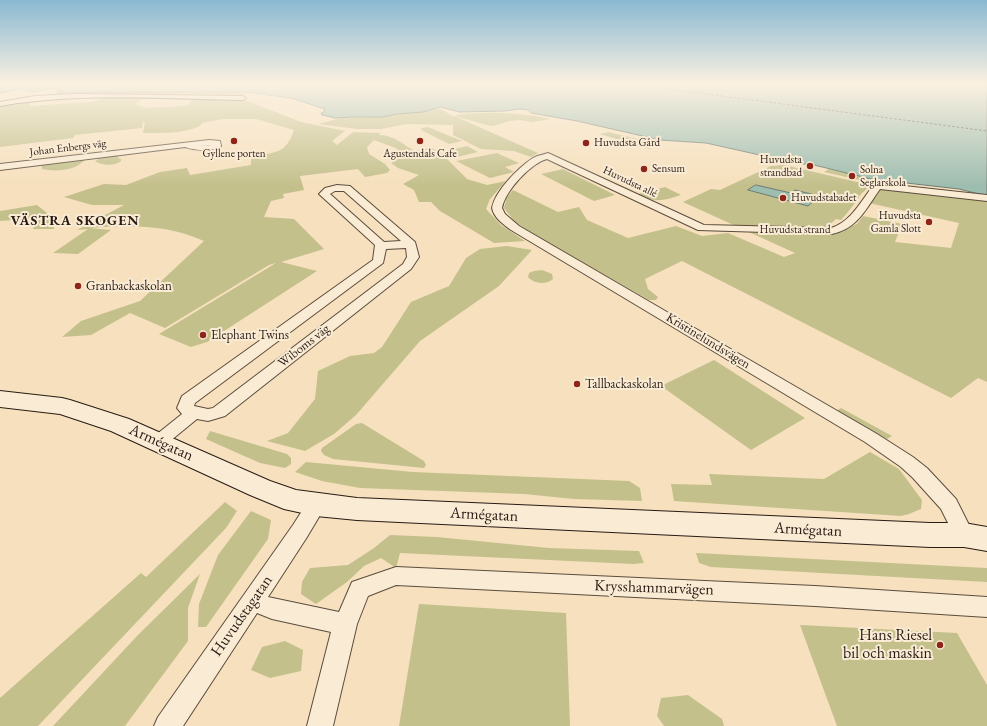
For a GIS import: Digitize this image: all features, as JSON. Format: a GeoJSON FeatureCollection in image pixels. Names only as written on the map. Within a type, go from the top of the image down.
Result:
{"type":"FeatureCollection","features":[{"type":"Feature","properties":{"kind":"street","name":"Johan Enbergs väg"},"geometry":{"type":"LineString","coordinates":[[0,167],[186,145]]}},
{"type":"Feature","properties":{"kind":"street","name":"Huvudsta allé"},"geometry":{"type":"LineString","coordinates":[[548,156],[702,228]]}},
{"type":"Feature","properties":{"kind":"street","name":"Kristinelundsvägen"},"geometry":{"type":"LineString","coordinates":[[548,156],[536,160],[501,196],[496,210],[504,219],[530,237],[888,449],[920,473],[976,537]]}},
{"type":"Feature","properties":{"kind":"street","name":"Huvudsta strand"},"geometry":{"type":"LineString","coordinates":[[702,228],[832,231],[842,228],[852,222],[877,186],[987,198]]}},
{"type":"Feature","properties":{"kind":"street"},"geometry":{"type":"LineString","coordinates":[[381,246],[379,261],[400,264],[409,263],[413,257],[412,244],[347,188],[340,187],[328,190],[324,194],[381,246],[412,244]]}},
{"type":"Feature","properties":{"kind":"street","name":"Wiboms väg"},"geometry":{"type":"LineString","coordinates":[[379,261],[188,400],[185,408],[194,413],[208,415],[219,412],[409,263]]}},
{"type":"Feature","properties":{"kind":"street","name":"Armégatan"},"geometry":{"type":"LineString","coordinates":[[0,399],[62,406],[120,425],[260,488],[294,501],[316,505],[365,509],[976,537]]}},
{"type":"Feature","properties":{"kind":"street"},"geometry":{"type":"LineString","coordinates":[[158,442],[194,413]]}},
{"type":"Feature","properties":{"kind":"street","name":"Huvudstagatan"},"geometry":{"type":"LineString","coordinates":[[167,726],[316,505]]}},
{"type":"Feature","properties":{"kind":"street","name":"Krysshammarvägen"},"geometry":{"type":"LineString","coordinates":[[320,726],[345,624],[360,589],[396,576],[815,596],[987,607]]}},
{"type":"Feature","properties":{"kind":"street"},"geometry":{"type":"LineString","coordinates":[[252,602],[272,609],[345,624]]}},
{"type":"Feature","properties":{"kind":"shaded area"},"geometry":{"type":"Polygon","coordinates":[[[0,118],[291,118],[301,122],[345,131],[332,141],[337,145],[353,132],[380,133],[379,135],[389,136],[398,140],[415,151],[431,148],[439,151],[467,179],[487,185],[506,181],[490,199],[486,209],[501,225],[525,241],[494,243],[440,211],[431,202],[419,202],[414,190],[403,184],[419,175],[398,168],[391,163],[403,156],[396,148],[374,140],[367,147],[369,154],[385,164],[390,170],[387,173],[365,177],[358,169],[300,176],[304,190],[283,194],[284,198],[271,201],[264,217],[294,219],[324,249],[281,262],[317,271],[207,342],[191,347],[159,334],[276,263],[269,265],[165,328],[130,313],[91,335],[62,337],[81,321],[140,301],[204,241],[175,231],[148,227],[119,226],[89,228],[111,230],[78,254],[53,253],[88,229],[77,230],[124,205],[92,205],[64,197],[104,184],[126,185],[160,172],[187,168],[190,175],[251,165],[251,157],[273,153],[283,148],[291,138],[294,130],[256,119],[222,119],[202,123],[200,126],[193,129],[179,132],[143,133],[145,122],[143,122],[142,128],[75,135],[73,138],[0,147],[0,118]]]}},
{"type":"Feature","properties":{"kind":"shaded area"},"geometry":{"type":"Polygon","coordinates":[[[340,118],[458,118],[538,153],[531,157],[514,151],[481,149],[453,135],[453,125],[407,124],[381,129],[357,129],[319,124],[340,118]]]}},
{"type":"Feature","properties":{"kind":"shaded area"},"geometry":{"type":"Polygon","coordinates":[[[461,118],[550,119],[532,122],[520,120],[509,121],[491,126],[461,118]]]}},
{"type":"Feature","properties":{"kind":"shaded area"},"geometry":{"type":"Polygon","coordinates":[[[559,118],[987,118],[987,196],[959,189],[871,179],[810,164],[800,164],[706,143],[660,140],[559,118]]]}},
{"type":"Feature","properties":{"kind":"shaded area"},"geometry":{"type":"Polygon","coordinates":[[[428,127],[462,141],[449,144],[421,130],[421,128],[428,127]]]}},
{"type":"Feature","properties":{"kind":"shaded area"},"geometry":{"type":"Polygon","coordinates":[[[608,132],[658,144],[649,149],[600,134],[608,132]]]}},
{"type":"Feature","properties":{"kind":"shaded area"},"geometry":{"type":"Polygon","coordinates":[[[467,146],[478,152],[457,157],[446,151],[467,146]]]}},
{"type":"Feature","properties":{"kind":"shaded area"},"geometry":{"type":"Polygon","coordinates":[[[497,153],[519,163],[505,167],[514,172],[490,178],[456,161],[497,153]]]}},
{"type":"Feature","properties":{"kind":"shaded area"},"geometry":{"type":"Polygon","coordinates":[[[119,154],[118,158],[121,159],[121,161],[112,165],[105,165],[95,161],[99,159],[96,157],[119,154]]]}},
{"type":"Feature","properties":{"kind":"shaded area"},"geometry":{"type":"Polygon","coordinates":[[[86,158],[78,166],[66,170],[42,169],[41,162],[86,158]]]}},
{"type":"Feature","properties":{"kind":"shaded area"},"geometry":{"type":"Polygon","coordinates":[[[784,165],[870,185],[860,195],[841,220],[836,219],[826,228],[837,232],[857,224],[863,216],[902,224],[895,242],[951,248],[959,223],[869,203],[881,187],[987,199],[987,382],[978,378],[951,398],[682,261],[645,279],[648,289],[658,297],[656,300],[649,300],[536,236],[515,222],[504,208],[507,197],[513,190],[558,212],[579,207],[587,220],[628,238],[676,226],[702,236],[728,233],[784,257],[795,253],[683,202],[711,189],[720,190],[771,166],[784,165]]]}},
{"type":"Feature","properties":{"kind":"shaded area"},"geometry":{"type":"Polygon","coordinates":[[[563,169],[615,195],[594,201],[541,174],[563,169]]]}},
{"type":"Feature","properties":{"kind":"shaded area","name":"Solna Seglarskola"},"geometry":{"type":"Polygon","coordinates":[[[829,169],[869,178],[870,180],[868,182],[824,172],[829,169]]]}},
{"type":"Feature","properties":{"kind":"shaded area"},"geometry":{"type":"Polygon","coordinates":[[[756,185],[791,193],[795,190],[819,196],[808,206],[748,190],[756,185]]]}},
{"type":"Feature","properties":{"kind":"shaded area"},"geometry":{"type":"Polygon","coordinates":[[[665,187],[681,195],[669,199],[654,200],[638,194],[665,187]]]}},
{"type":"Feature","properties":{"kind":"shaded area"},"geometry":{"type":"Polygon","coordinates":[[[37,205],[52,217],[54,229],[33,229],[37,222],[30,219],[0,221],[0,211],[37,205]]]}},
{"type":"Feature","properties":{"kind":"shaded area"},"geometry":{"type":"Polygon","coordinates":[[[507,246],[532,250],[499,286],[420,341],[356,415],[334,434],[305,451],[267,441],[288,433],[315,399],[318,371],[350,356],[374,353],[382,347],[411,302],[449,286],[466,258],[480,249],[507,246]]]}},
{"type":"Feature","properties":{"kind":"shaded area"},"geometry":{"type":"Polygon","coordinates":[[[542,270],[552,274],[553,279],[540,283],[533,281],[528,277],[529,273],[542,270]]]}},
{"type":"Feature","properties":{"kind":"shaded area"},"geometry":{"type":"Polygon","coordinates":[[[714,360],[805,418],[751,450],[661,386],[714,360]]]}},
{"type":"Feature","properties":{"kind":"shaded area"},"geometry":{"type":"Polygon","coordinates":[[[841,408],[892,436],[887,439],[834,412],[841,408]]]}},
{"type":"Feature","properties":{"kind":"shaded area"},"geometry":{"type":"Polygon","coordinates":[[[362,423],[424,461],[426,465],[424,468],[333,459],[324,455],[321,451],[322,448],[356,424],[362,423]]]}},
{"type":"Feature","properties":{"kind":"shaded area"},"geometry":{"type":"Polygon","coordinates":[[[210,431],[287,454],[291,458],[291,464],[285,468],[260,463],[206,439],[210,431]]]}},
{"type":"Feature","properties":{"kind":"shaded area"},"geometry":{"type":"Polygon","coordinates":[[[870,452],[899,469],[922,500],[921,509],[901,516],[674,501],[671,484],[712,485],[709,474],[824,479],[870,452]]]}},
{"type":"Feature","properties":{"kind":"shaded area"},"geometry":{"type":"Polygon","coordinates":[[[306,462],[413,472],[629,481],[640,488],[642,501],[574,499],[524,494],[360,488],[322,481],[295,472],[306,462]]]}},
{"type":"Feature","properties":{"kind":"shaded area"},"geometry":{"type":"Polygon","coordinates":[[[225,502],[237,511],[226,528],[38,726],[0,726],[0,698],[141,573],[146,577],[225,502]]]}},
{"type":"Feature","properties":{"kind":"shaded area"},"geometry":{"type":"Polygon","coordinates":[[[251,511],[271,520],[268,539],[206,627],[198,627],[199,604],[218,555],[251,511]]]}},
{"type":"Feature","properties":{"kind":"shaded area"},"geometry":{"type":"Polygon","coordinates":[[[390,535],[437,537],[549,548],[639,551],[644,563],[633,564],[400,553],[396,568],[381,558],[364,566],[347,582],[316,604],[301,594],[302,582],[310,568],[348,565],[374,548],[390,535]]]}},
{"type":"Feature","properties":{"kind":"shaded area"},"geometry":{"type":"Polygon","coordinates":[[[696,553],[987,568],[987,582],[711,567],[699,563],[696,553]]]}},
{"type":"Feature","properties":{"kind":"shaded area"},"geometry":{"type":"Polygon","coordinates":[[[200,574],[188,608],[188,641],[125,726],[53,726],[138,635],[200,574]]]}},
{"type":"Feature","properties":{"kind":"shaded area"},"geometry":{"type":"Polygon","coordinates":[[[419,604],[566,613],[570,726],[399,726],[419,604]]]}},
{"type":"Feature","properties":{"kind":"shaded area"},"geometry":{"type":"Polygon","coordinates":[[[800,625],[957,633],[987,685],[987,726],[837,726],[800,625]]]}},
{"type":"Feature","properties":{"kind":"shaded area"},"geometry":{"type":"Polygon","coordinates":[[[285,641],[303,650],[301,671],[270,678],[251,670],[262,647],[285,641]]]}},
{"type":"Feature","properties":{"kind":"shaded area"},"geometry":{"type":"Polygon","coordinates":[[[688,695],[722,719],[724,726],[664,726],[657,716],[661,698],[688,695]]]}},
{"type":"Feature","properties":{"kind":"ferry route"},"geometry":{"type":"LineString","coordinates":[[888,118],[987,131]]}},
{"type":"Feature","properties":{"kind":"place","name":"Gyllene porten"},"geometry":{"type":"Point","coordinates":[234,141]}},
{"type":"Feature","properties":{"kind":"place","name":"Agustendals Cafe"},"geometry":{"type":"Point","coordinates":[420,141]}},
{"type":"Feature","properties":{"kind":"place","name":"Huvudsta Gård"},"geometry":{"type":"Point","coordinates":[586,143]}},
{"type":"Feature","properties":{"kind":"place","name":"Huvudsta strandbad"},"geometry":{"type":"Point","coordinates":[810,166]}},
{"type":"Feature","properties":{"kind":"place","name":"Sensum"},"geometry":{"type":"Point","coordinates":[644,169]}},
{"type":"Feature","properties":{"kind":"place","name":"Solna Seglarskola"},"geometry":{"type":"Point","coordinates":[852,176]}},
{"type":"Feature","properties":{"kind":"place","name":"Huvudstabadet"},"geometry":{"type":"Point","coordinates":[783,198]}},
{"type":"Feature","properties":{"kind":"place","name":"Huvudsta Gamla Slott"},"geometry":{"type":"Point","coordinates":[929,222]}},
{"type":"Feature","properties":{"kind":"place","name":"Granbackaskolan"},"geometry":{"type":"Point","coordinates":[78,286]}},
{"type":"Feature","properties":{"kind":"place","name":"Elephant Twins"},"geometry":{"type":"Point","coordinates":[203,335]}},
{"type":"Feature","properties":{"kind":"place","name":"Tallbackaskolan"},"geometry":{"type":"Point","coordinates":[577,384]}},
{"type":"Feature","properties":{"kind":"place","name":"Hans Riesel bil och maskin"},"geometry":{"type":"Point","coordinates":[940,645]}},
{"type":"Feature","properties":{"kind":"district","name":"VÄSTRA SKOGEN"},"geometry":{"type":"Point","coordinates":[75,221]}}]}
